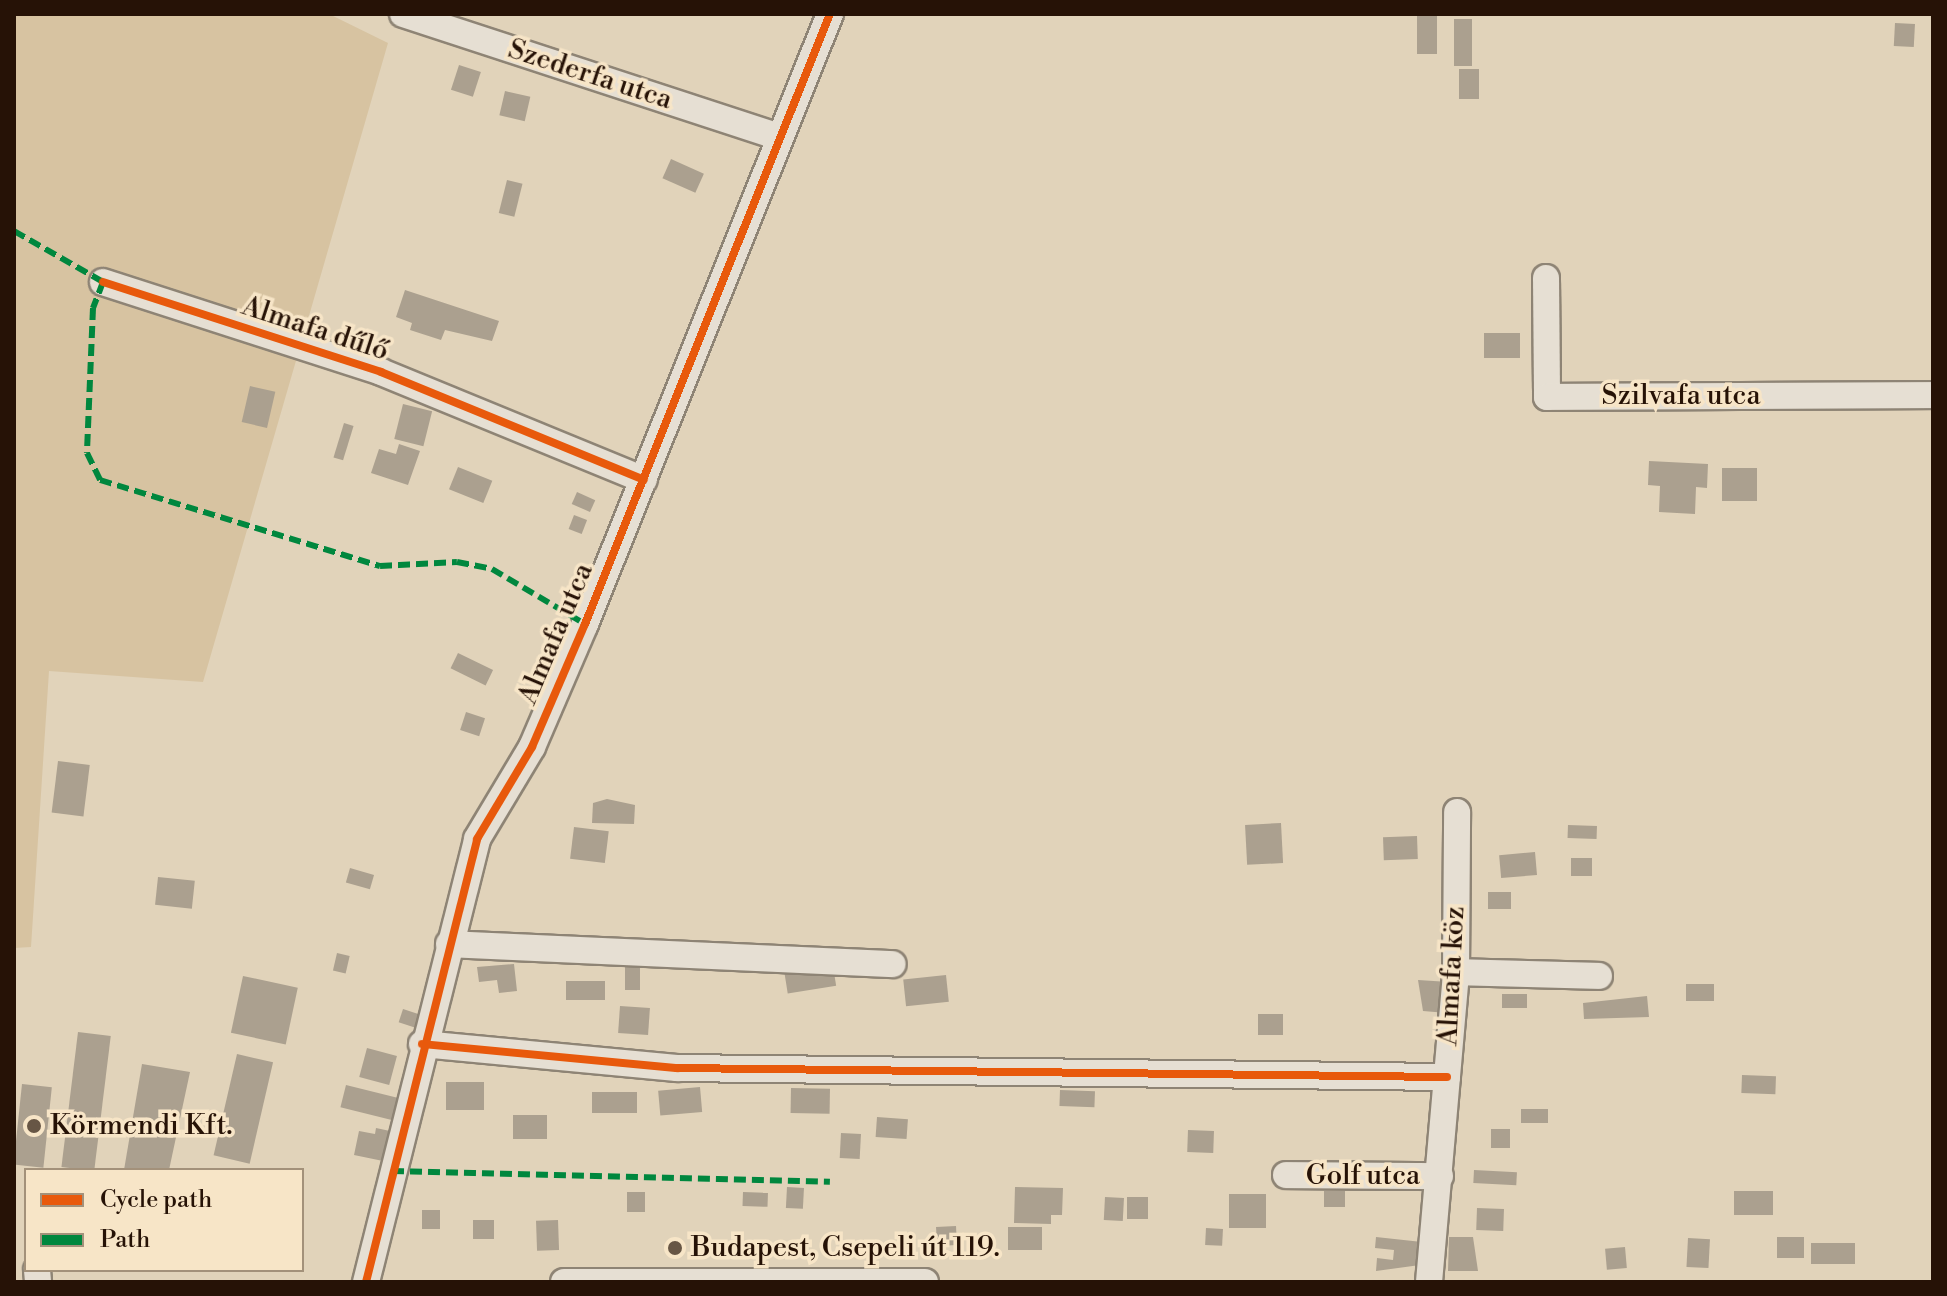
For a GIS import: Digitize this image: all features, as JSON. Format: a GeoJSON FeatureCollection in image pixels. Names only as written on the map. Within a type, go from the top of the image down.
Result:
{"type":"FeatureCollection","features":[{"type":"Feature","properties":{"kind":"street","name":"Szederfa utca"},"geometry":{"type":"LineString","coordinates":[[403,14],[777,136]]}},
{"type":"Feature","properties":{"kind":"street","name":"Almafa utca"},"geometry":{"type":"LineString","coordinates":[[366,1282],[422,1044],[487,814],[532,747],[644,480],[777,136],[830,14]]}},
{"type":"Feature","properties":{"kind":"street","name":"Szilvafa utca"},"geometry":{"type":"LineString","coordinates":[[1546,278],[1547,397],[1933,395]]}},
{"type":"Feature","properties":{"kind":"street","name":"Almafa dűlő"},"geometry":{"type":"LineString","coordinates":[[103,282],[381,372],[644,480]]}},
{"type":"Feature","properties":{"kind":"street","name":"Almafa köz"},"geometry":{"type":"LineString","coordinates":[[1429,1282],[1456,972],[1457,812]]}},
{"type":"Feature","properties":{"kind":"street"},"geometry":{"type":"LineString","coordinates":[[449,944],[893,964]]}},
{"type":"Feature","properties":{"kind":"street"},"geometry":{"type":"LineString","coordinates":[[1456,972],[1599,976]]}},
{"type":"Feature","properties":{"kind":"street"},"geometry":{"type":"LineString","coordinates":[[422,1044],[677,1068],[1447,1077]]}},
{"type":"Feature","properties":{"kind":"street","name":"Golf utca"},"geometry":{"type":"LineString","coordinates":[[1286,1175],[1440,1176]]}},
{"type":"Feature","properties":{"kind":"street"},"geometry":{"type":"LineString","coordinates":[[564,1282],[925,1282]]}},
{"type":"Feature","properties":{"kind":"shaded area"},"geometry":{"type":"Polygon","coordinates":[[[14,14],[329,14],[388,43],[203,682],[49,671],[31,947],[14,948],[14,14]]]}},
{"type":"Feature","properties":{"kind":"building"},"geometry":{"type":"Polygon","coordinates":[[[1417,14],[1437,14],[1437,54],[1417,54],[1417,14]]]}},
{"type":"Feature","properties":{"kind":"building"},"geometry":{"type":"Polygon","coordinates":[[[1454,19],[1472,19],[1472,66],[1454,66],[1454,19]]]}},
{"type":"Feature","properties":{"kind":"building"},"geometry":{"type":"Polygon","coordinates":[[[1895,23],[1915,24],[1914,47],[1894,46],[1895,23]]]}},
{"type":"Feature","properties":{"kind":"building"},"geometry":{"type":"Polygon","coordinates":[[[459,65],[481,72],[473,97],[451,90],[459,65]]]}},
{"type":"Feature","properties":{"kind":"building"},"geometry":{"type":"Polygon","coordinates":[[[1459,69],[1479,69],[1479,99],[1459,99],[1459,69]]]}},
{"type":"Feature","properties":{"kind":"building"},"geometry":{"type":"Polygon","coordinates":[[[505,91],[530,97],[525,121],[499,115],[505,91]]]}},
{"type":"Feature","properties":{"kind":"building"},"geometry":{"type":"Polygon","coordinates":[[[671,159],[704,174],[695,193],[662,178],[671,159]]]}},
{"type":"Feature","properties":{"kind":"building"},"geometry":{"type":"Polygon","coordinates":[[[507,180],[523,184],[514,217],[499,213],[507,180]]]}},
{"type":"Feature","properties":{"kind":"building"},"geometry":{"type":"Polygon","coordinates":[[[405,290],[499,321],[492,341],[445,330],[441,340],[410,330],[412,323],[396,317],[405,290]]]}},
{"type":"Feature","properties":{"kind":"building"},"geometry":{"type":"Polygon","coordinates":[[[1484,333],[1520,333],[1520,358],[1484,358],[1484,333]]]}},
{"type":"Feature","properties":{"kind":"building"},"geometry":{"type":"Polygon","coordinates":[[[250,386],[275,392],[267,428],[242,422],[250,386]]]}},
{"type":"Feature","properties":{"kind":"building"},"geometry":{"type":"Polygon","coordinates":[[[403,404],[432,411],[423,446],[394,439],[403,404]]]}},
{"type":"Feature","properties":{"kind":"building"},"geometry":{"type":"Polygon","coordinates":[[[344,423],[354,426],[343,460],[333,457],[344,423]]]}},
{"type":"Feature","properties":{"kind":"building"},"geometry":{"type":"Polygon","coordinates":[[[399,444],[420,451],[408,485],[371,473],[379,449],[396,454],[399,444]]]}},
{"type":"Feature","properties":{"kind":"building"},"geometry":{"type":"Polygon","coordinates":[[[1649,461],[1708,464],[1707,488],[1696,487],[1695,514],[1659,512],[1660,486],[1648,485],[1649,461]]]}},
{"type":"Feature","properties":{"kind":"building"},"geometry":{"type":"Polygon","coordinates":[[[458,467],[492,481],[483,503],[449,489],[458,467]]]}},
{"type":"Feature","properties":{"kind":"building"},"geometry":{"type":"Polygon","coordinates":[[[1722,468],[1757,468],[1757,501],[1722,501],[1722,468]]]}},
{"type":"Feature","properties":{"kind":"building"},"geometry":{"type":"Polygon","coordinates":[[[577,492],[595,500],[590,512],[572,504],[577,492]]]}},
{"type":"Feature","properties":{"kind":"building"},"geometry":{"type":"Polygon","coordinates":[[[574,515],[587,520],[582,534],[569,529],[574,515]]]}},
{"type":"Feature","properties":{"kind":"building"},"geometry":{"type":"Polygon","coordinates":[[[458,653],[493,670],[486,685],[451,668],[458,653]]]}},
{"type":"Feature","properties":{"kind":"building"},"geometry":{"type":"Polygon","coordinates":[[[466,712],[485,718],[479,736],[460,730],[466,712]]]}},
{"type":"Feature","properties":{"kind":"building"},"geometry":{"type":"Polygon","coordinates":[[[58,761],[90,765],[83,817],[52,813],[58,761]]]}},
{"type":"Feature","properties":{"kind":"building"},"geometry":{"type":"Polygon","coordinates":[[[607,799],[635,805],[634,824],[592,823],[593,803],[607,799]]]}},
{"type":"Feature","properties":{"kind":"building"},"geometry":{"type":"Polygon","coordinates":[[[1281,823],[1283,863],[1247,865],[1245,825],[1281,823]]]}},
{"type":"Feature","properties":{"kind":"building"},"geometry":{"type":"Polygon","coordinates":[[[1568,825],[1597,826],[1597,839],[1568,838],[1568,825]]]}},
{"type":"Feature","properties":{"kind":"building"},"geometry":{"type":"Polygon","coordinates":[[[574,827],[609,831],[605,863],[570,859],[574,827]]]}},
{"type":"Feature","properties":{"kind":"building"},"geometry":{"type":"Polygon","coordinates":[[[1417,836],[1418,859],[1384,860],[1383,837],[1417,836]]]}},
{"type":"Feature","properties":{"kind":"building"},"geometry":{"type":"Polygon","coordinates":[[[1535,852],[1537,875],[1501,878],[1499,855],[1535,852]]]}},
{"type":"Feature","properties":{"kind":"building"},"geometry":{"type":"Polygon","coordinates":[[[1571,858],[1592,858],[1592,876],[1571,876],[1571,858]]]}},
{"type":"Feature","properties":{"kind":"building"},"geometry":{"type":"Polygon","coordinates":[[[350,868],[374,875],[370,889],[346,882],[350,868]]]}},
{"type":"Feature","properties":{"kind":"building"},"geometry":{"type":"Polygon","coordinates":[[[158,877],[195,881],[192,909],[155,905],[158,877]]]}},
{"type":"Feature","properties":{"kind":"building"},"geometry":{"type":"Polygon","coordinates":[[[1488,892],[1511,892],[1511,909],[1488,909],[1488,892]]]}},
{"type":"Feature","properties":{"kind":"building"},"geometry":{"type":"Polygon","coordinates":[[[337,953],[350,956],[346,973],[333,971],[337,953]]]}},
{"type":"Feature","properties":{"kind":"building"},"geometry":{"type":"Polygon","coordinates":[[[514,964],[517,991],[499,993],[497,980],[479,982],[477,967],[514,964]]]}},
{"type":"Feature","properties":{"kind":"building"},"geometry":{"type":"Polygon","coordinates":[[[833,966],[836,986],[788,993],[785,974],[833,966]]]}},
{"type":"Feature","properties":{"kind":"building"},"geometry":{"type":"Polygon","coordinates":[[[625,967],[640,967],[640,990],[625,990],[625,967]]]}},
{"type":"Feature","properties":{"kind":"building"},"geometry":{"type":"Polygon","coordinates":[[[946,975],[949,1002],[906,1006],[903,979],[946,975]]]}},
{"type":"Feature","properties":{"kind":"building"},"geometry":{"type":"Polygon","coordinates":[[[243,976],[298,988],[286,1044],[231,1033],[243,976]]]}},
{"type":"Feature","properties":{"kind":"building"},"geometry":{"type":"Polygon","coordinates":[[[1418,980],[1449,982],[1447,1013],[1423,1011],[1418,980]]]}},
{"type":"Feature","properties":{"kind":"building"},"geometry":{"type":"Polygon","coordinates":[[[566,981],[605,981],[605,1000],[566,1000],[566,981]]]}},
{"type":"Feature","properties":{"kind":"building"},"geometry":{"type":"Polygon","coordinates":[[[1686,984],[1714,984],[1714,1001],[1686,1001],[1686,984]]]}},
{"type":"Feature","properties":{"kind":"building"},"geometry":{"type":"Polygon","coordinates":[[[1502,994],[1527,994],[1527,1008],[1502,1008],[1502,994]]]}},
{"type":"Feature","properties":{"kind":"building"},"geometry":{"type":"Polygon","coordinates":[[[1647,996],[1649,1017],[1584,1019],[1583,1003],[1647,996]]]}},
{"type":"Feature","properties":{"kind":"building"},"geometry":{"type":"Polygon","coordinates":[[[620,1006],[650,1008],[648,1035],[618,1033],[620,1006]]]}},
{"type":"Feature","properties":{"kind":"building"},"geometry":{"type":"Polygon","coordinates":[[[403,1009],[422,1015],[418,1028],[399,1022],[403,1009]]]}},
{"type":"Feature","properties":{"kind":"building"},"geometry":{"type":"Polygon","coordinates":[[[1258,1014],[1283,1014],[1283,1035],[1258,1035],[1258,1014]]]}},
{"type":"Feature","properties":{"kind":"building"},"geometry":{"type":"Polygon","coordinates":[[[78,1032],[111,1036],[95,1168],[61,1167],[78,1032]]]}},
{"type":"Feature","properties":{"kind":"building"},"geometry":{"type":"Polygon","coordinates":[[[367,1048],[397,1056],[389,1085],[359,1077],[367,1048]]]}},
{"type":"Feature","properties":{"kind":"building"},"geometry":{"type":"Polygon","coordinates":[[[237,1054],[273,1062],[250,1164],[214,1155],[237,1054]]]}},
{"type":"Feature","properties":{"kind":"building"},"geometry":{"type":"Polygon","coordinates":[[[142,1064],[190,1072],[169,1168],[124,1168],[142,1064]]]}},
{"type":"Feature","properties":{"kind":"building"},"geometry":{"type":"Polygon","coordinates":[[[1742,1075],[1776,1076],[1775,1094],[1741,1093],[1742,1075]]]}},
{"type":"Feature","properties":{"kind":"building"},"geometry":{"type":"Polygon","coordinates":[[[446,1082],[484,1082],[484,1110],[446,1110],[446,1082]]]}},
{"type":"Feature","properties":{"kind":"building","name":"Körmendi Kft."},"geometry":{"type":"Polygon","coordinates":[[[22,1084],[52,1087],[43,1168],[14,1165],[22,1084]]]}},
{"type":"Feature","properties":{"kind":"building"},"geometry":{"type":"Polygon","coordinates":[[[346,1085],[400,1099],[395,1121],[340,1107],[346,1085]]]}},
{"type":"Feature","properties":{"kind":"building"},"geometry":{"type":"Polygon","coordinates":[[[700,1087],[702,1112],[660,1116],[658,1091],[700,1087]]]}},
{"type":"Feature","properties":{"kind":"building"},"geometry":{"type":"Polygon","coordinates":[[[791,1088],[830,1089],[830,1114],[791,1113],[791,1088]]]}},
{"type":"Feature","properties":{"kind":"building"},"geometry":{"type":"Polygon","coordinates":[[[1060,1090],[1095,1091],[1094,1107],[1059,1106],[1060,1090]]]}},
{"type":"Feature","properties":{"kind":"building"},"geometry":{"type":"Polygon","coordinates":[[[592,1092],[637,1092],[637,1113],[592,1113],[592,1092]]]}},
{"type":"Feature","properties":{"kind":"building"},"geometry":{"type":"Polygon","coordinates":[[[1521,1109],[1548,1109],[1548,1123],[1521,1123],[1521,1109]]]}},
{"type":"Feature","properties":{"kind":"building"},"geometry":{"type":"Polygon","coordinates":[[[513,1115],[547,1115],[547,1139],[513,1139],[513,1115]]]}},
{"type":"Feature","properties":{"kind":"building"},"geometry":{"type":"Polygon","coordinates":[[[877,1117],[908,1119],[907,1139],[876,1137],[877,1117]]]}},
{"type":"Feature","properties":{"kind":"building"},"geometry":{"type":"Polygon","coordinates":[[[376,1128],[390,1131],[383,1161],[354,1155],[359,1131],[375,1134],[376,1128]]]}},
{"type":"Feature","properties":{"kind":"building"},"geometry":{"type":"Polygon","coordinates":[[[1491,1129],[1510,1129],[1510,1148],[1491,1148],[1491,1129]]]}},
{"type":"Feature","properties":{"kind":"building"},"geometry":{"type":"Polygon","coordinates":[[[1188,1130],[1214,1131],[1213,1153],[1187,1152],[1188,1130]]]}},
{"type":"Feature","properties":{"kind":"building"},"geometry":{"type":"Polygon","coordinates":[[[841,1133],[861,1134],[860,1159],[840,1158],[841,1133]]]}},
{"type":"Feature","properties":{"kind":"building"},"geometry":{"type":"Polygon","coordinates":[[[1474,1170],[1517,1172],[1516,1185],[1473,1183],[1474,1170]]]}},
{"type":"Feature","properties":{"kind":"building"},"geometry":{"type":"Polygon","coordinates":[[[787,1187],[804,1188],[803,1209],[786,1208],[787,1187]]]}},
{"type":"Feature","properties":{"kind":"building"},"geometry":{"type":"Polygon","coordinates":[[[1015,1187],[1063,1188],[1062,1215],[1051,1215],[1051,1224],[1014,1223],[1015,1187]]]}},
{"type":"Feature","properties":{"kind":"building"},"geometry":{"type":"Polygon","coordinates":[[[1324,1191],[1345,1191],[1345,1207],[1324,1207],[1324,1191]]]}},
{"type":"Feature","properties":{"kind":"building"},"geometry":{"type":"Polygon","coordinates":[[[1734,1191],[1773,1191],[1773,1215],[1734,1215],[1734,1191]]]}},
{"type":"Feature","properties":{"kind":"building"},"geometry":{"type":"Polygon","coordinates":[[[627,1192],[645,1192],[645,1212],[627,1212],[627,1192]]]}},
{"type":"Feature","properties":{"kind":"building"},"geometry":{"type":"Polygon","coordinates":[[[743,1192],[768,1193],[767,1207],[743,1206],[743,1192]]]}},
{"type":"Feature","properties":{"kind":"building"},"geometry":{"type":"Polygon","coordinates":[[[1229,1194],[1266,1194],[1266,1228],[1229,1228],[1229,1194]]]}},
{"type":"Feature","properties":{"kind":"building"},"geometry":{"type":"Polygon","coordinates":[[[1105,1197],[1124,1198],[1123,1221],[1104,1220],[1105,1197]]]}},
{"type":"Feature","properties":{"kind":"building"},"geometry":{"type":"Polygon","coordinates":[[[1127,1197],[1148,1197],[1148,1219],[1127,1219],[1127,1197]]]}},
{"type":"Feature","properties":{"kind":"building"},"geometry":{"type":"Polygon","coordinates":[[[1477,1208],[1504,1209],[1503,1231],[1476,1230],[1477,1208]]]}},
{"type":"Feature","properties":{"kind":"building"},"geometry":{"type":"Polygon","coordinates":[[[422,1210],[440,1210],[440,1229],[422,1229],[422,1210]]]}},
{"type":"Feature","properties":{"kind":"building"},"geometry":{"type":"Polygon","coordinates":[[[473,1220],[494,1220],[494,1239],[473,1239],[473,1220]]]}},
{"type":"Feature","properties":{"kind":"building"},"geometry":{"type":"Polygon","coordinates":[[[558,1220],[559,1250],[537,1251],[536,1221],[558,1220]]]}},
{"type":"Feature","properties":{"kind":"building"},"geometry":{"type":"Polygon","coordinates":[[[956,1226],[957,1245],[937,1246],[936,1227],[956,1226]]]}},
{"type":"Feature","properties":{"kind":"building"},"geometry":{"type":"Polygon","coordinates":[[[1008,1227],[1042,1227],[1042,1250],[1008,1250],[1008,1227]]]}},
{"type":"Feature","properties":{"kind":"building"},"geometry":{"type":"Polygon","coordinates":[[[1206,1228],[1223,1229],[1222,1246],[1205,1245],[1206,1228]]]}},
{"type":"Feature","properties":{"kind":"building"},"geometry":{"type":"Polygon","coordinates":[[[1376,1237],[1422,1242],[1420,1265],[1376,1271],[1377,1258],[1393,1260],[1394,1250],[1375,1248],[1376,1237]]]}},
{"type":"Feature","properties":{"kind":"building"},"geometry":{"type":"Polygon","coordinates":[[[1449,1237],[1473,1237],[1478,1271],[1448,1271],[1449,1237]]]}},
{"type":"Feature","properties":{"kind":"building"},"geometry":{"type":"Polygon","coordinates":[[[1777,1237],[1804,1237],[1804,1258],[1777,1258],[1777,1237]]]}},
{"type":"Feature","properties":{"kind":"building"},"geometry":{"type":"Polygon","coordinates":[[[1688,1238],[1710,1239],[1708,1268],[1686,1267],[1688,1238]]]}},
{"type":"Feature","properties":{"kind":"building"},"geometry":{"type":"Polygon","coordinates":[[[1811,1243],[1855,1243],[1855,1264],[1811,1264],[1811,1243]]]}},
{"type":"Feature","properties":{"kind":"building"},"geometry":{"type":"Polygon","coordinates":[[[1625,1247],[1627,1268],[1607,1270],[1605,1249],[1625,1247]]]}},
{"type":"Feature","properties":{"kind":"marked path"},"geometry":{"type":"LineString","coordinates":[[14,231],[103,282],[93,308],[87,453],[100,480],[380,566],[457,562],[492,569],[585,624]]}},
{"type":"Feature","properties":{"kind":"marked path"},"geometry":{"type":"LineString","coordinates":[[392,1171],[830,1182]]}},
{"type":"Feature","properties":{"kind":"cycle path"},"geometry":{"type":"LineString","coordinates":[[366,1282],[477,839],[532,747],[585,624],[830,14]]}},
{"type":"Feature","properties":{"kind":"cycle path"},"geometry":{"type":"LineString","coordinates":[[103,282],[381,372],[644,480]]}},
{"type":"Feature","properties":{"kind":"cycle path"},"geometry":{"type":"LineString","coordinates":[[422,1044],[677,1068],[1447,1077]]}},
{"type":"Feature","properties":{"kind":"place","name":"Körmendi Kft."},"geometry":{"type":"Point","coordinates":[34,1126]}},
{"type":"Feature","properties":{"kind":"place","name":"Budapest, Csepeli út 119."},"geometry":{"type":"Point","coordinates":[675,1248]}}]}
